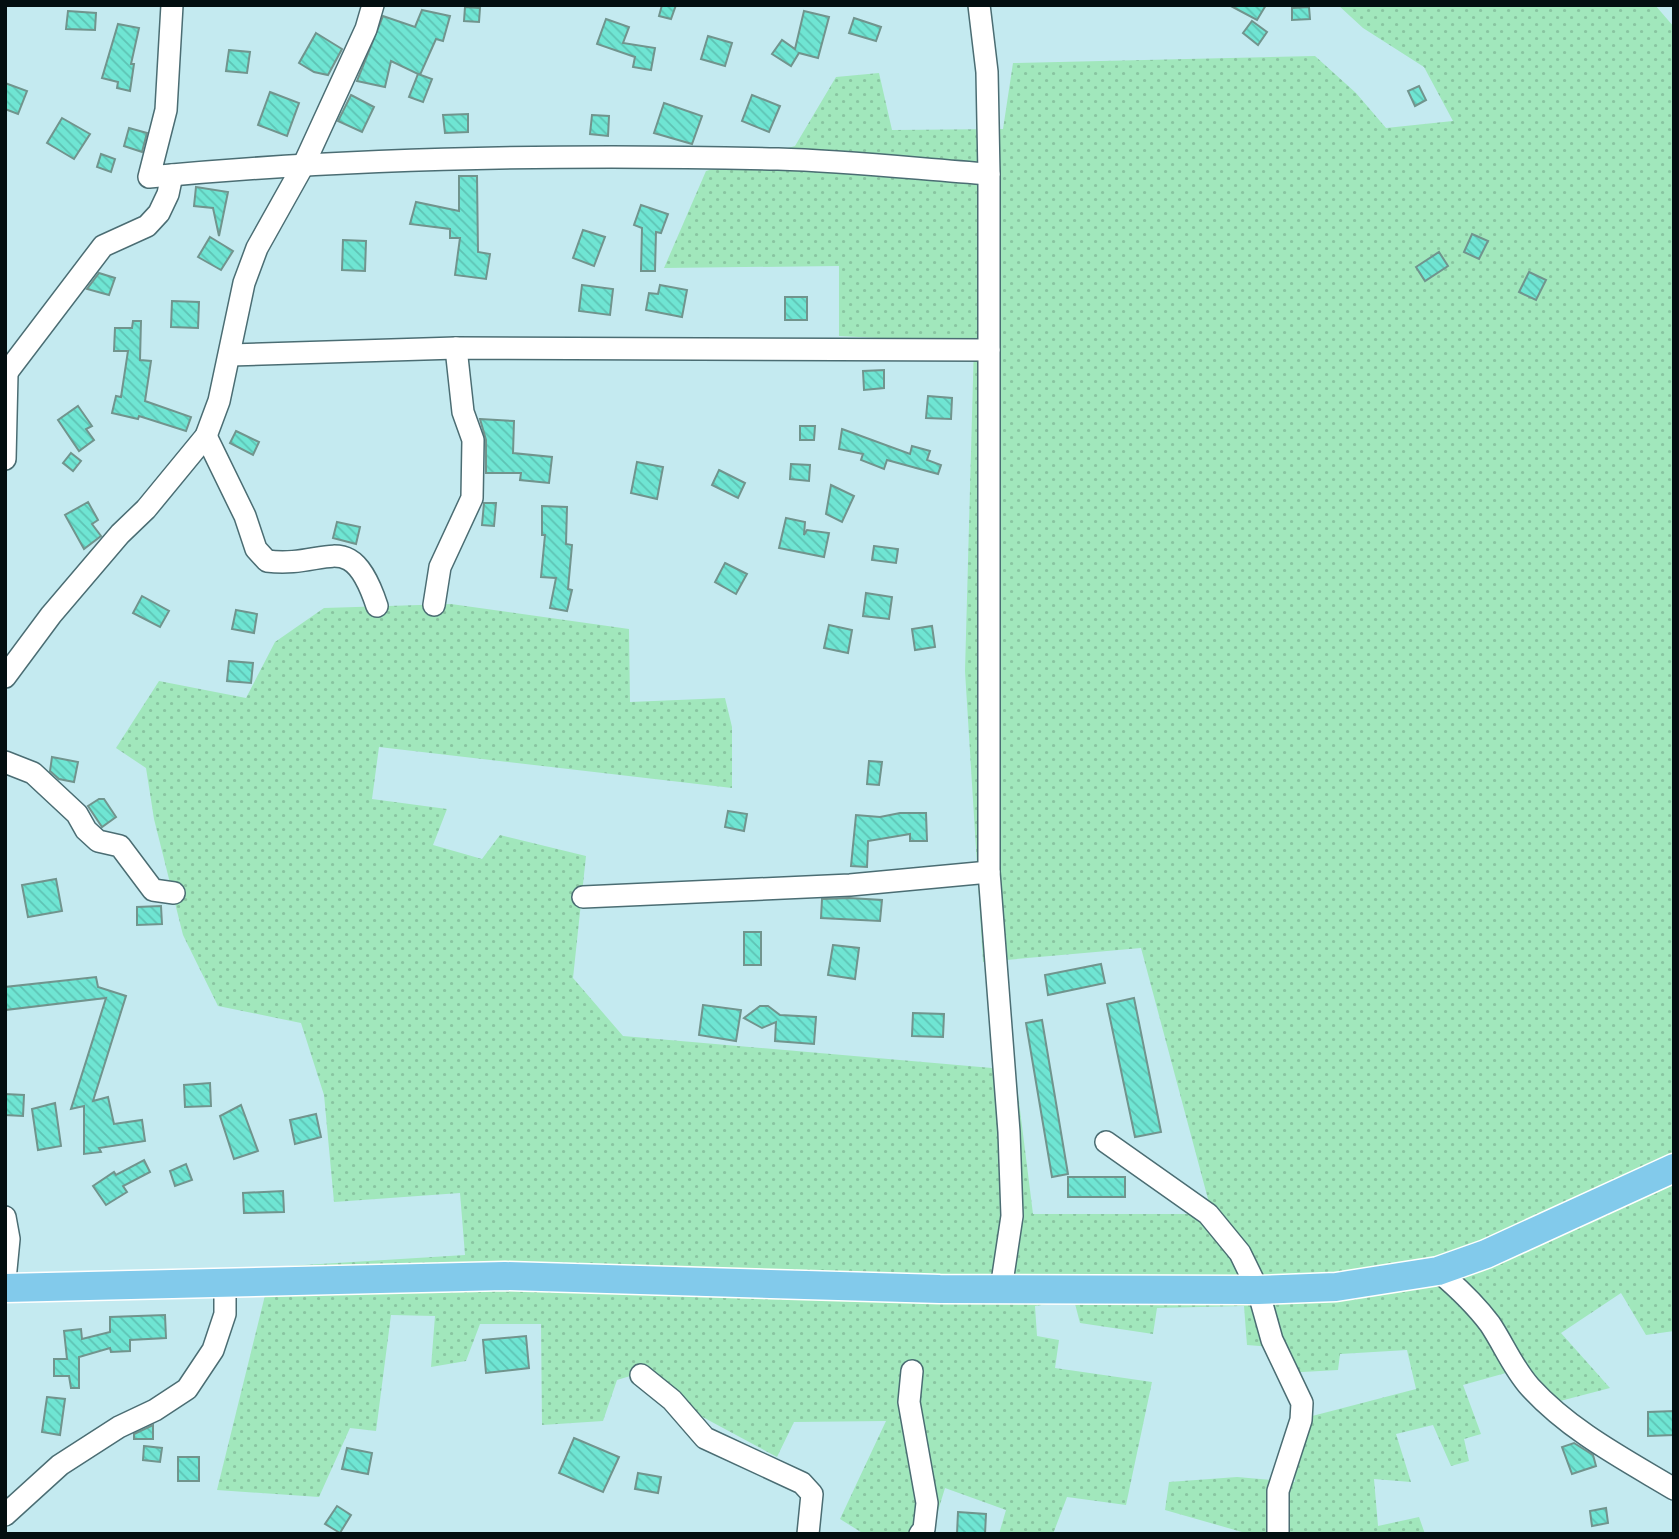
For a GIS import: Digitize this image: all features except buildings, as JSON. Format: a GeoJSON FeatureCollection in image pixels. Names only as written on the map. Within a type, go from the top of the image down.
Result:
{"type":"FeatureCollection","features":[{"type":"Feature","properties":{"kind":"main road"},"geometry":{"type":"LineString","coordinates":[[5,1288],[516,1276],[1001,1289],[1258,1290],[1336,1287],[1438,1271],[1486,1254],[1674,1168]]}},
{"type":"Feature","properties":{"kind":"street"},"geometry":{"type":"LineString","coordinates":[[172,5],[166,110],[149,177],[304,164],[493,158],[780,159],[989,174]]}},
{"type":"Feature","properties":{"kind":"street"},"geometry":{"type":"LineString","coordinates":[[5,677],[51,615],[120,534],[146,509],[206,436],[219,401],[244,283],[257,248],[304,164],[366,29],[373,5]]}},
{"type":"Feature","properties":{"kind":"street"},"geometry":{"type":"LineString","coordinates":[[979,5],[987,72],[989,174],[989,872],[1009,1132],[1012,1216],[1001,1289]]}},
{"type":"Feature","properties":{"kind":"street"},"geometry":{"type":"LineString","coordinates":[[5,459],[6,375],[103,246],[147,226],[159,213],[168,194],[172,175]]}},
{"type":"Feature","properties":{"kind":"street"},"geometry":{"type":"LineString","coordinates":[[230,355],[456,348],[989,350]]}},
{"type":"Feature","properties":{"kind":"street"},"geometry":{"type":"LineString","coordinates":[[434,605],[440,567],[472,498],[473,440],[463,412],[456,348]]}},
{"type":"Feature","properties":{"kind":"street"},"geometry":{"type":"LineString","coordinates":[[206,436],[245,516],[256,549],[267,561],[281,563],[324,557],[348,557],[360,566],[377,606]]}},
{"type":"Feature","properties":{"kind":"street"},"geometry":{"type":"LineString","coordinates":[[5,762],[33,773],[77,814],[86,830],[98,842],[120,846],[153,890],[174,893]]}},
{"type":"Feature","properties":{"kind":"street"},"geometry":{"type":"LineString","coordinates":[[583,897],[850,885],[989,872]]}},
{"type":"Feature","properties":{"kind":"street"},"geometry":{"type":"LineString","coordinates":[[1106,1142],[1208,1214],[1240,1253],[1258,1290],[1272,1340],[1302,1403],[1301,1420],[1278,1491],[1278,1534]]}},
{"type":"Feature","properties":{"kind":"street"},"geometry":{"type":"LineString","coordinates":[[5,1216],[9,1239],[5,1280]]}},
{"type":"Feature","properties":{"kind":"street"},"geometry":{"type":"LineString","coordinates":[[1438,1271],[1475,1307],[1490,1325],[1511,1364],[1557,1413],[1599,1444],[1674,1489]]}},
{"type":"Feature","properties":{"kind":"street"},"geometry":{"type":"LineString","coordinates":[[5,1515],[71,1457],[187,1389],[213,1350],[225,1314],[225,1282]]}},
{"type":"Feature","properties":{"kind":"street"},"geometry":{"type":"LineString","coordinates":[[912,1371],[909,1402],[927,1503],[924,1530],[920,1534]]}},
{"type":"Feature","properties":{"kind":"street"},"geometry":{"type":"LineString","coordinates":[[641,1375],[672,1400],[705,1438],[802,1483],[812,1494],[808,1534]]}},
{"type":"Feature","properties":{"kind":"green space"},"geometry":{"type":"Polygon","coordinates":[[[1338,5],[1655,5],[1674,27],[1674,1331],[1646,1335],[1621,1293],[1561,1333],[1610,1388],[1541,1406],[1520,1369],[1463,1385],[1481,1434],[1464,1439],[1469,1461],[1451,1466],[1433,1425],[1396,1434],[1411,1482],[1374,1479],[1378,1526],[1419,1517],[1425,1534],[1249,1534],[1165,1510],[1169,1482],[1237,1477],[1295,1482],[1293,1421],[1416,1389],[1407,1350],[1340,1354],[1338,1370],[1284,1373],[1285,1348],[1247,1345],[1244,1306],[1157,1308],[1153,1334],[1080,1323],[1074,1300],[1035,1306],[1037,1336],[1059,1340],[1055,1368],[1152,1382],[1126,1505],[1067,1497],[1053,1534],[999,1534],[1006,1510],[945,1488],[931,1534],[864,1534],[840,1519],[886,1421],[794,1422],[777,1457],[697,1414],[647,1371],[617,1380],[603,1421],[542,1425],[541,1324],[480,1324],[466,1361],[431,1367],[435,1316],[391,1315],[376,1431],[350,1428],[319,1497],[217,1490],[272,1267],[465,1255],[460,1193],[334,1202],[324,1095],[301,1023],[218,1006],[183,935],[154,819],[146,768],[116,748],[159,681],[246,698],[275,642],[324,608],[451,604],[629,629],[630,702],[725,698],[732,727],[732,788],[379,747],[372,799],[447,809],[433,845],[482,859],[500,835],[586,856],[573,978],[623,1036],[1015,1070],[1033,1214],[1212,1214],[1141,948],[983,962],[965,671],[974,343],[839,336],[839,266],[664,268],[706,171],[795,146],[836,77],[879,73],[892,130],[1003,129],[1013,63],[1315,56],[1356,93],[1386,128],[1453,121],[1424,67],[1363,28],[1338,5]]]}}]}
